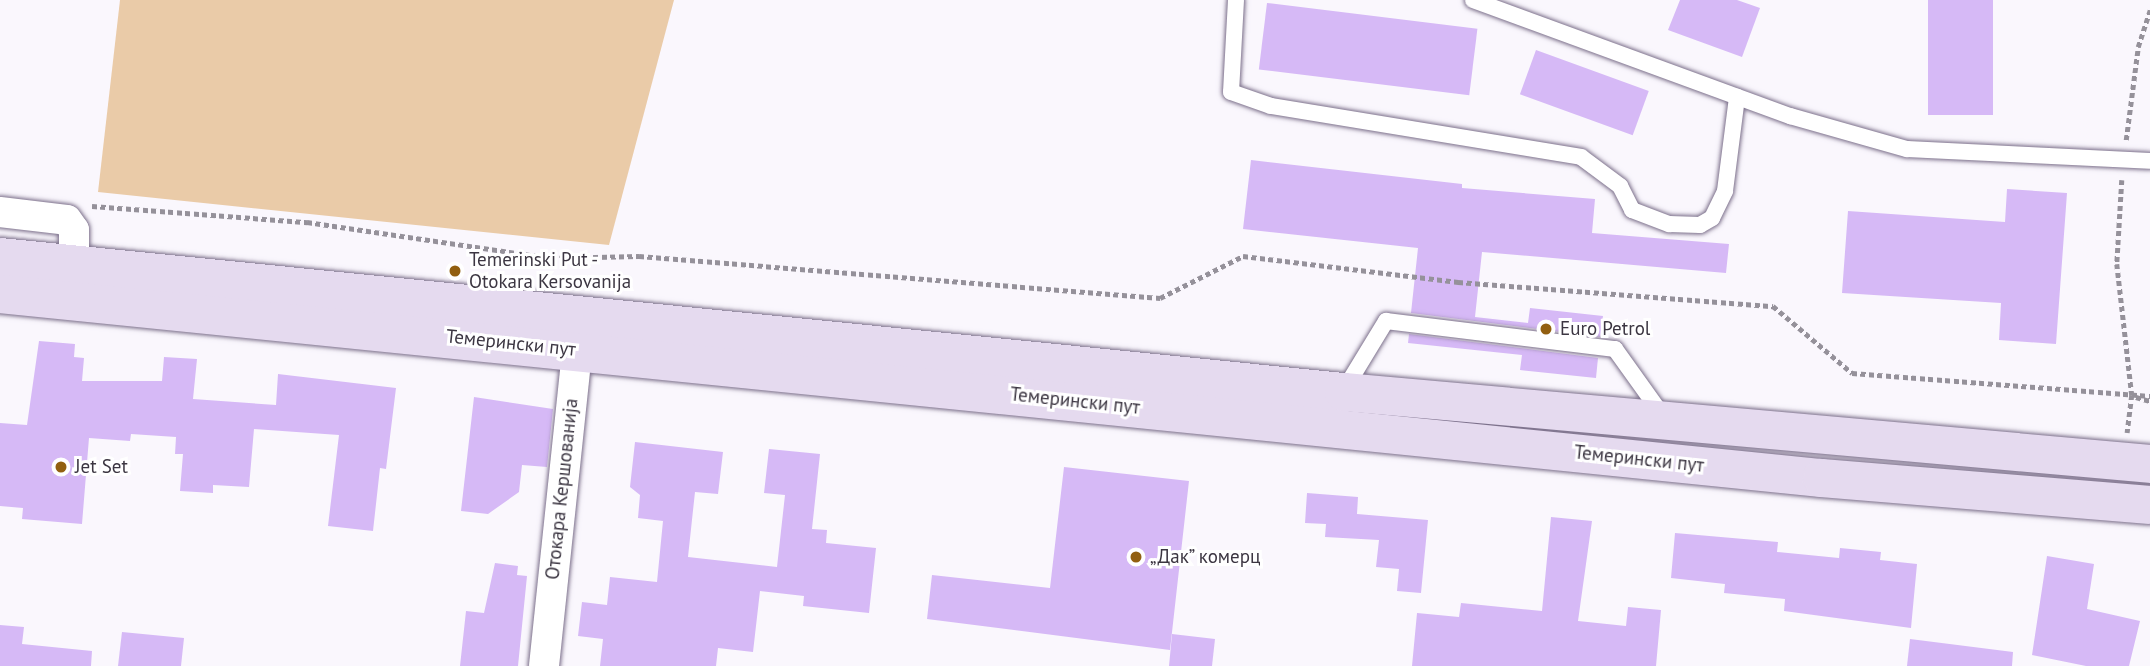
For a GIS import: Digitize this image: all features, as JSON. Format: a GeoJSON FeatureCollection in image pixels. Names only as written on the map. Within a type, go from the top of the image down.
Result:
{"type":"FeatureCollection","features":[{"type":"Feature","properties":{"kind":"main road","name":"Темерински пут"},"geometry":{"type":"LineString","coordinates":[[0,257],[579,331],[1822,478],[2150,505]]}},
{"type":"Feature","properties":{"kind":"main road","name":"Темерински пут"},"geometry":{"type":"LineString","coordinates":[[0,294],[579,331],[1343,392],[2150,464]]}},
{"type":"Feature","properties":{"kind":"street"},"geometry":{"type":"LineString","coordinates":[[0,212],[66,220],[74,230],[74,265]]}},
{"type":"Feature","properties":{"kind":"street","name":"Отокара Кершованија"},"geometry":{"type":"LineString","coordinates":[[544,666],[579,331]]}},
{"type":"Feature","properties":{"kind":"lane"},"geometry":{"type":"LineString","coordinates":[[1236,0],[1231,92],[1271,106],[1581,157],[1619,186],[1632,210],[1669,224],[1700,225],[1712,218],[1726,191],[1737,97]]}},
{"type":"Feature","properties":{"kind":"lane"},"geometry":{"type":"LineString","coordinates":[[1474,0],[1737,97],[1907,149],[2150,161]]}},
{"type":"Feature","properties":{"kind":"lane"},"geometry":{"type":"LineString","coordinates":[[1343,392],[1387,321],[1615,349],[1667,421]]}},
{"type":"Feature","properties":{"kind":"path"},"geometry":{"type":"LineString","coordinates":[[2132,395],[2117,264],[2123,159],[2138,47],[2150,10]]}},
{"type":"Feature","properties":{"kind":"path"},"geometry":{"type":"LineString","coordinates":[[80,205],[307,222],[551,258],[639,256],[1160,298],[1243,256],[1458,282],[1773,306],[1852,373],[2150,396]]}},
{"type":"Feature","properties":{"kind":"path"},"geometry":{"type":"LineString","coordinates":[[2132,395],[2150,401]]}},
{"type":"Feature","properties":{"kind":"shaded area"},"geometry":{"type":"Polygon","coordinates":[[[120,0],[674,0],[609,245],[98,192],[120,0]]]}},
{"type":"Feature","properties":{"kind":"building"},"geometry":{"type":"Polygon","coordinates":[[[1680,0],[1737,0],[1760,8],[1742,57],[1668,30],[1680,0]]]}},
{"type":"Feature","properties":{"kind":"building"},"geometry":{"type":"Polygon","coordinates":[[[1928,0],[1993,0],[1993,115],[1928,115],[1928,0]]]}},
{"type":"Feature","properties":{"kind":"building"},"geometry":{"type":"Polygon","coordinates":[[[1267,3],[1477,29],[1469,95],[1259,70],[1267,3]]]}},
{"type":"Feature","properties":{"kind":"building"},"geometry":{"type":"Polygon","coordinates":[[[1536,50],[1649,91],[1633,135],[1520,94],[1536,50]]]}},
{"type":"Feature","properties":{"kind":"building"},"geometry":{"type":"Polygon","coordinates":[[[1251,160],[1462,184],[1462,188],[1595,199],[1592,233],[1729,244],[1726,273],[1482,252],[1475,317],[1528,323],[1530,308],[1603,316],[1600,337],[1411,313],[1418,248],[1243,229],[1251,160]]]}},
{"type":"Feature","properties":{"kind":"building"},"geometry":{"type":"Polygon","coordinates":[[[2007,189],[2067,193],[2056,344],[1999,340],[2001,303],[1842,293],[1848,211],[2005,222],[2007,189]]]}},
{"type":"Feature","properties":{"kind":"building"},"geometry":{"type":"Polygon","coordinates":[[[1409,334],[1598,358],[1596,378],[1520,370],[1522,355],[1408,343],[1409,334]]]}},
{"type":"Feature","properties":{"kind":"building"},"geometry":{"type":"Polygon","coordinates":[[[39,341],[75,344],[74,357],[84,358],[82,381],[162,381],[164,357],[197,359],[193,399],[276,405],[278,374],[396,388],[386,469],[380,468],[373,531],[328,526],[339,435],[254,429],[249,487],[213,485],[213,493],[180,491],[183,454],[175,454],[176,437],[131,434],[130,441],[89,438],[82,524],[22,519],[23,508],[0,506],[0,423],[27,425],[39,341]]]}},
{"type":"Feature","properties":{"kind":"building"},"geometry":{"type":"Polygon","coordinates":[[[474,397],[553,409],[547,467],[522,465],[519,492],[488,514],[461,511],[474,397]]]}},
{"type":"Feature","properties":{"kind":"building"},"geometry":{"type":"Polygon","coordinates":[[[635,442],[723,452],[718,494],[695,492],[688,557],[777,567],[785,495],[764,493],[769,449],[820,454],[812,529],[827,530],[826,543],[876,548],[869,613],[803,606],[804,596],[760,591],[753,652],[718,648],[716,666],[600,666],[603,639],[578,636],[582,602],[607,605],[610,577],[657,582],[663,521],[638,518],[640,495],[630,487],[635,442]]]}},
{"type":"Feature","properties":{"kind":"building"},"geometry":{"type":"Polygon","coordinates":[[[1064,467],[1189,481],[1170,650],[927,619],[932,575],[1050,588],[1064,467]]]}},
{"type":"Feature","properties":{"kind":"building"},"geometry":{"type":"Polygon","coordinates":[[[1307,493],[1358,497],[1357,514],[1428,520],[1421,593],[1397,591],[1399,569],[1376,567],[1379,540],[1325,537],[1326,524],[1305,523],[1307,493]]]}},
{"type":"Feature","properties":{"kind":"building"},"geometry":{"type":"Polygon","coordinates":[[[1551,517],[1592,521],[1578,621],[1626,626],[1628,607],[1661,610],[1656,666],[1412,666],[1417,613],[1459,617],[1461,603],[1542,611],[1551,517]]]}},
{"type":"Feature","properties":{"kind":"building"},"geometry":{"type":"Polygon","coordinates":[[[1675,533],[1778,542],[1777,552],[1839,558],[1840,548],[1881,552],[1880,560],[1917,564],[1911,628],[1784,611],[1785,599],[1724,593],[1725,584],[1671,578],[1675,533]]]}},
{"type":"Feature","properties":{"kind":"building"},"geometry":{"type":"Polygon","coordinates":[[[2047,556],[2094,564],[2087,609],[2140,621],[2129,666],[2086,666],[2032,655],[2047,556]]]}},
{"type":"Feature","properties":{"kind":"building"},"geometry":{"type":"Polygon","coordinates":[[[495,563],[518,566],[517,575],[527,576],[518,666],[460,666],[466,611],[484,613],[495,563]]]}},
{"type":"Feature","properties":{"kind":"building"},"geometry":{"type":"Polygon","coordinates":[[[0,625],[24,627],[22,644],[92,651],[91,666],[0,666],[0,625]]]}},
{"type":"Feature","properties":{"kind":"building"},"geometry":{"type":"Polygon","coordinates":[[[122,632],[184,638],[181,666],[118,666],[122,632]]]}},
{"type":"Feature","properties":{"kind":"building"},"geometry":{"type":"Polygon","coordinates":[[[1172,634],[1215,639],[1212,666],[1169,666],[1172,634]]]}},
{"type":"Feature","properties":{"kind":"building"},"geometry":{"type":"Polygon","coordinates":[[[1910,639],[2013,652],[2012,666],[1907,666],[1910,639]]]}},
{"type":"Feature","properties":{"kind":"place","name":"Temerinski Put - Otokara Kersovanija"},"geometry":{"type":"Point","coordinates":[455,271]}},
{"type":"Feature","properties":{"kind":"place","name":"Euro Petrol"},"geometry":{"type":"Point","coordinates":[1546,329]}},
{"type":"Feature","properties":{"kind":"place","name":"Jet Set"},"geometry":{"type":"Point","coordinates":[61,467]}},
{"type":"Feature","properties":{"kind":"place","name":"„Дак” комерц"},"geometry":{"type":"Point","coordinates":[1136,557]}}]}
